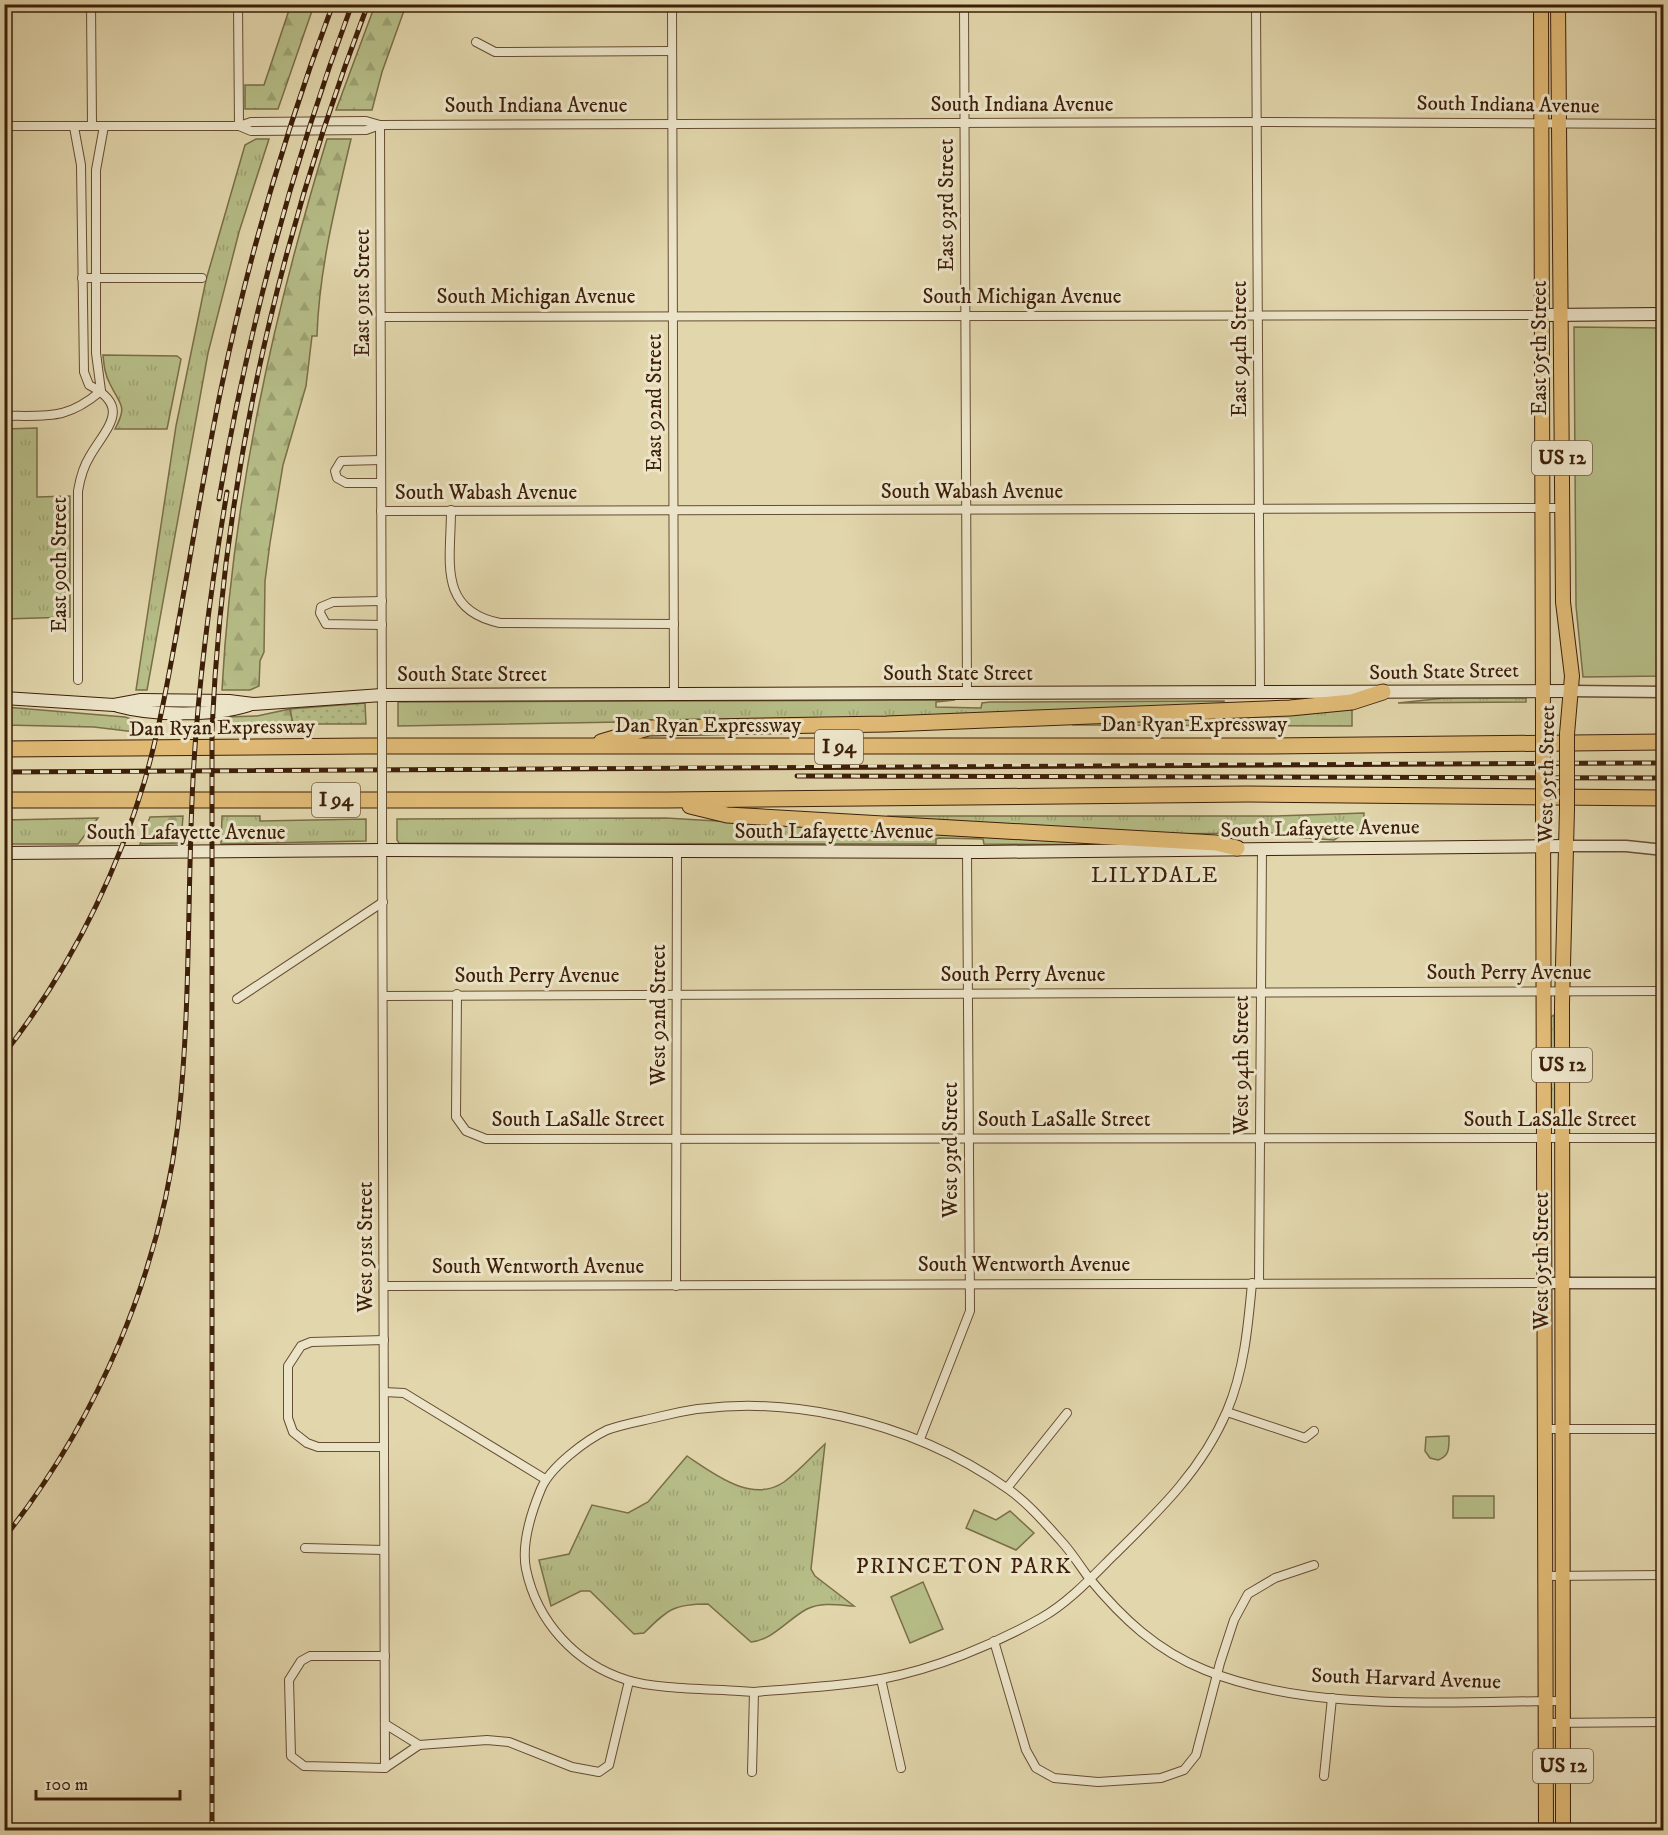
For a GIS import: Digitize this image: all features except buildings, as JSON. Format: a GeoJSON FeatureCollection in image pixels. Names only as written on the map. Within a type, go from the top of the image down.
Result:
{"type":"FeatureCollection","features":[{"type":"Feature","properties":{"kind":"highway"},"geometry":{"type":"LineString","coordinates":[[583,747],[648,728],[899,723],[1290,708],[1352,702],[1383,693]]}},
{"type":"Feature","properties":{"kind":"highway","name":"Dan Ryan Expressway"},"geometry":{"type":"LineString","coordinates":[[8,748],[1664,742]]}},
{"type":"Feature","properties":{"kind":"highway","name":"I 94"},"geometry":{"type":"LineString","coordinates":[[4,800],[667,801],[1248,794],[1664,798]]}},
{"type":"Feature","properties":{"kind":"highway"},"geometry":{"type":"LineString","coordinates":[[667,801],[727,815],[1216,843],[1237,848]]}},
{"type":"Feature","properties":{"kind":"main road","name":"East 95th Street"},"geometry":{"type":"LineString","coordinates":[[1541,4],[1543,691]]}},
{"type":"Feature","properties":{"kind":"main road","name":"East 95th Street"},"geometry":{"type":"LineString","coordinates":[[1558,4],[1563,602],[1572,676],[1570,691]]}},
{"type":"Feature","properties":{"kind":"main road","name":"South Michigan Avenue"},"geometry":{"type":"LineString","coordinates":[[1543,315],[1664,314]]}},
{"type":"Feature","properties":{"kind":"main road","name":"West 95th Street"},"geometry":{"type":"LineString","coordinates":[[1543,691],[1546,1830]]}},
{"type":"Feature","properties":{"kind":"main road","name":"South State Street"},"geometry":{"type":"LineString","coordinates":[[4,698],[114,705],[137,711],[227,712],[253,704],[382,694],[1570,691]]}},
{"type":"Feature","properties":{"kind":"main road","name":"West 95th Street"},"geometry":{"type":"LineString","coordinates":[[1563,1830],[1562,991],[1567,846],[1567,729],[1570,691]]}},
{"type":"Feature","properties":{"kind":"main road","name":"South Lafayette Avenue"},"geometry":{"type":"LineString","coordinates":[[4,853],[383,850],[967,852],[1567,846]]}},
{"type":"Feature","properties":{"kind":"street"},"geometry":{"type":"LineString","coordinates":[[92,4],[92,126]]}},
{"type":"Feature","properties":{"kind":"street"},"geometry":{"type":"LineString","coordinates":[[238,4],[239,126]]}},
{"type":"Feature","properties":{"kind":"street","name":"East 92nd Street"},"geometry":{"type":"LineString","coordinates":[[672,4],[674,694]]}},
{"type":"Feature","properties":{"kind":"street","name":"East 93rd Street"},"geometry":{"type":"LineString","coordinates":[[964,4],[967,693]]}},
{"type":"Feature","properties":{"kind":"street","name":"East 94th Street"},"geometry":{"type":"LineString","coordinates":[[1256,4],[1260,693]]}},
{"type":"Feature","properties":{"kind":"street"},"geometry":{"type":"LineString","coordinates":[[476,42],[495,52],[672,51]]}},
{"type":"Feature","properties":{"kind":"street","name":"South Indiana Avenue"},"geometry":{"type":"LineString","coordinates":[[4,126],[239,126],[262,130],[366,130],[380,125],[1257,122],[1664,124]]}},
{"type":"Feature","properties":{"kind":"street","name":"East 91st Street"},"geometry":{"type":"LineString","coordinates":[[380,125],[382,726]]}},
{"type":"Feature","properties":{"kind":"street","name":"East 90th Street"},"geometry":{"type":"LineString","coordinates":[[101,391],[96,353],[96,170],[104,126]]}},
{"type":"Feature","properties":{"kind":"street","name":"East 90th Street"},"geometry":{"type":"LineString","coordinates":[[74,127],[81,165],[84,372],[89,385],[101,391],[111,401],[114,412],[112,421],[85,465],[78,491],[78,681]]}},
{"type":"Feature","properties":{"kind":"street"},"geometry":{"type":"LineString","coordinates":[[82,278],[202,278]]}},
{"type":"Feature","properties":{"kind":"street","name":"South Michigan Avenue"},"geometry":{"type":"LineString","coordinates":[[381,317],[1543,315]]}},
{"type":"Feature","properties":{"kind":"street"},"geometry":{"type":"LineString","coordinates":[[4,416],[59,416],[75,411],[101,391]]}},
{"type":"Feature","properties":{"kind":"street"},"geometry":{"type":"LineString","coordinates":[[381,460],[341,461],[335,471],[341,482],[381,483]]}},
{"type":"Feature","properties":{"kind":"street","name":"South Wabash Avenue"},"geometry":{"type":"LineString","coordinates":[[381,511],[1562,508]]}},
{"type":"Feature","properties":{"kind":"street"},"geometry":{"type":"LineString","coordinates":[[451,510],[453,587],[464,608],[474,616],[500,623],[674,624]]}},
{"type":"Feature","properties":{"kind":"street"},"geometry":{"type":"LineString","coordinates":[[382,601],[333,602],[321,607],[320,613],[326,624],[382,625]]}},
{"type":"Feature","properties":{"kind":"street","name":"South State Street"},"geometry":{"type":"LineString","coordinates":[[1570,691],[1664,692]]}},
{"type":"Feature","properties":{"kind":"street","name":"West 91st Street"},"geometry":{"type":"LineString","coordinates":[[382,726],[385,1768]]}},
{"type":"Feature","properties":{"kind":"street","name":"South Lafayette Avenue"},"geometry":{"type":"LineString","coordinates":[[1567,846],[1626,846],[1664,850]]}},
{"type":"Feature","properties":{"kind":"street","name":"West 94th Street"},"geometry":{"type":"LineString","coordinates":[[1090,1579],[1174,1496],[1206,1455],[1238,1383],[1255,1283],[1260,1138],[1262,848]]}},
{"type":"Feature","properties":{"kind":"street","name":"West 92nd Street"},"geometry":{"type":"LineString","coordinates":[[676,1286],[677,851]]}},
{"type":"Feature","properties":{"kind":"street","name":"West 93rd Street"},"geometry":{"type":"LineString","coordinates":[[920,1439],[970,1311],[967,852]]}},
{"type":"Feature","properties":{"kind":"street"},"geometry":{"type":"LineString","coordinates":[[237,999],[383,902]]}},
{"type":"Feature","properties":{"kind":"street","name":"South Perry Avenue"},"geometry":{"type":"LineString","coordinates":[[383,996],[677,993],[1664,991]]}},
{"type":"Feature","properties":{"kind":"street","name":"South LaSalle Street"},"geometry":{"type":"LineString","coordinates":[[457,994],[456,1117],[466,1131],[486,1138],[1664,1138]]}},
{"type":"Feature","properties":{"kind":"street","name":"South Wentworth Avenue"},"geometry":{"type":"LineString","coordinates":[[384,1286],[1664,1283]]}},
{"type":"Feature","properties":{"kind":"street"},"geometry":{"type":"LineString","coordinates":[[384,1340],[311,1342],[301,1346],[288,1366],[288,1418],[293,1432],[307,1443],[318,1447],[384,1447]]}},
{"type":"Feature","properties":{"kind":"street"},"geometry":{"type":"LineString","coordinates":[[384,1392],[404,1393],[545,1479],[531,1514],[526,1542],[525,1567],[540,1611],[572,1649],[588,1661],[629,1680],[754,1692],[881,1679],[935,1664],[994,1641],[1043,1617],[1090,1579]]}},
{"type":"Feature","properties":{"kind":"street","name":"South Harvard Avenue"},"geometry":{"type":"LineString","coordinates":[[545,1479],[574,1452],[607,1430],[668,1415],[737,1407],[847,1417],[920,1439],[1007,1488],[1064,1544],[1090,1579],[1146,1638],[1177,1658],[1216,1675],[1269,1688],[1332,1698],[1563,1701]]}},
{"type":"Feature","properties":{"kind":"street"},"geometry":{"type":"LineString","coordinates":[[1227,1412],[1286,1434],[1305,1438],[1314,1431]]}},
{"type":"Feature","properties":{"kind":"street"},"geometry":{"type":"LineString","coordinates":[[1007,1488],[1067,1413]]}},
{"type":"Feature","properties":{"kind":"street"},"geometry":{"type":"LineString","coordinates":[[1545,1429],[1664,1429]]}},
{"type":"Feature","properties":{"kind":"street"},"geometry":{"type":"LineString","coordinates":[[305,1548],[384,1550]]}},
{"type":"Feature","properties":{"kind":"street"},"geometry":{"type":"LineString","coordinates":[[994,1641],[1026,1750],[1036,1768],[1054,1778],[1098,1782],[1161,1778],[1184,1770],[1196,1755],[1216,1675],[1234,1620],[1248,1594],[1275,1578],[1314,1566]]}},
{"type":"Feature","properties":{"kind":"street"},"geometry":{"type":"LineString","coordinates":[[1545,1575],[1664,1575]]}},
{"type":"Feature","properties":{"kind":"street"},"geometry":{"type":"LineString","coordinates":[[385,1656],[310,1656],[302,1662],[289,1680],[291,1756],[308,1766],[385,1768],[419,1745],[476,1741],[509,1742],[572,1767],[599,1772],[609,1765],[629,1680]]}},
{"type":"Feature","properties":{"kind":"street"},"geometry":{"type":"LineString","coordinates":[[881,1679],[901,1768]]}},
{"type":"Feature","properties":{"kind":"street"},"geometry":{"type":"LineString","coordinates":[[752,1772],[754,1692]]}},
{"type":"Feature","properties":{"kind":"street"},"geometry":{"type":"LineString","coordinates":[[1324,1776],[1332,1698]]}},
{"type":"Feature","properties":{"kind":"street"},"geometry":{"type":"LineString","coordinates":[[1546,1723],[1664,1722]]}},
{"type":"Feature","properties":{"kind":"street"},"geometry":{"type":"LineString","coordinates":[[385,1724],[419,1745]]}},
{"type":"Feature","properties":{"kind":"green space"},"geometry":{"type":"Polygon","coordinates":[[[291,4],[314,5],[278,109],[245,109],[245,85],[264,85],[291,4]]]}},
{"type":"Feature","properties":{"kind":"green space"},"geometry":{"type":"Polygon","coordinates":[[[375,5],[406,5],[382,72],[372,110],[336,110],[375,5]]]}},
{"type":"Feature","properties":{"kind":"green space"},"geometry":{"type":"Polygon","coordinates":[[[256,139],[269,139],[239,232],[208,353],[147,690],[136,690],[176,426],[206,280],[245,145],[256,139]]]}},
{"type":"Feature","properties":{"kind":"green space"},"geometry":{"type":"Polygon","coordinates":[[[327,139],[351,139],[325,261],[317,336],[312,336],[306,386],[283,465],[265,581],[264,652],[260,661],[259,686],[250,690],[222,690],[235,550],[258,412],[289,275],[327,139]]]}},
{"type":"Feature","properties":{"kind":"green space"},"geometry":{"type":"Polygon","coordinates":[[[1574,327],[1663,328],[1663,676],[1583,677],[1576,606],[1574,327]]]}},
{"type":"Feature","properties":{"kind":"green space"},"geometry":{"type":"Polygon","coordinates":[[[103,355],[177,356],[181,359],[167,429],[115,429],[122,410],[107,377],[103,355]]]}},
{"type":"Feature","properties":{"kind":"green space"},"geometry":{"type":"Polygon","coordinates":[[[37,428],[37,497],[70,496],[70,617],[5,619],[5,429],[37,428]]]}},
{"type":"Feature","properties":{"kind":"green space"},"geometry":{"type":"Polygon","coordinates":[[[1445,698],[1526,698],[1526,702],[1398,703],[1445,698]]]}},
{"type":"Feature","properties":{"kind":"green space"},"geometry":{"type":"Polygon","coordinates":[[[955,700],[936,702],[936,707],[981,708],[982,703],[990,702],[1224,701],[1224,705],[909,717],[398,726],[398,702],[955,700]]]}},
{"type":"Feature","properties":{"kind":"green space"},"geometry":{"type":"Polygon","coordinates":[[[365,703],[366,724],[293,724],[290,709],[365,703]]]}},
{"type":"Feature","properties":{"kind":"green space"},"geometry":{"type":"Polygon","coordinates":[[[5,707],[125,717],[138,721],[135,732],[94,727],[5,725],[5,707]]]}},
{"type":"Feature","properties":{"kind":"green space"},"geometry":{"type":"Polygon","coordinates":[[[1352,708],[1352,726],[1073,725],[1073,721],[1352,708]]]}},
{"type":"Feature","properties":{"kind":"green space"},"geometry":{"type":"Polygon","coordinates":[[[290,709],[293,724],[222,730],[224,717],[257,716],[290,709]]]}},
{"type":"Feature","properties":{"kind":"green space"},"geometry":{"type":"Polygon","coordinates":[[[1364,813],[1363,833],[1345,833],[1334,840],[1292,837],[1288,833],[1145,834],[888,819],[888,816],[1276,816],[1364,813]]]}},
{"type":"Feature","properties":{"kind":"green space"},"geometry":{"type":"Polygon","coordinates":[[[183,816],[181,843],[140,844],[150,817],[183,816]]]}},
{"type":"Feature","properties":{"kind":"green space"},"geometry":{"type":"Polygon","coordinates":[[[222,816],[260,816],[260,821],[366,819],[366,841],[221,844],[222,816]]]}},
{"type":"Feature","properties":{"kind":"green space"},"geometry":{"type":"Polygon","coordinates":[[[98,818],[78,844],[5,844],[5,820],[98,818]]]}},
{"type":"Feature","properties":{"kind":"green space"},"geometry":{"type":"Polygon","coordinates":[[[666,818],[1121,845],[984,844],[983,839],[939,838],[936,839],[936,844],[399,843],[397,840],[397,819],[666,818]]]}},
{"type":"Feature","properties":{"kind":"green space"},"geometry":{"type":"Polygon","coordinates":[[[1554,1015],[1556,1113],[1551,1112],[1551,1017],[1554,1015]]]}},
{"type":"Feature","properties":{"kind":"green space"},"geometry":{"type":"Polygon","coordinates":[[[1449,1436],[1447,1454],[1438,1460],[1430,1458],[1425,1451],[1426,1437],[1449,1436]]]}},
{"type":"Feature","properties":{"kind":"green space"},"geometry":{"type":"Polygon","coordinates":[[[825,1444],[811,1569],[815,1576],[854,1606],[818,1605],[800,1613],[766,1637],[751,1642],[708,1604],[679,1607],[659,1618],[644,1633],[634,1634],[590,1591],[581,1591],[551,1606],[539,1560],[569,1554],[592,1505],[628,1513],[648,1502],[687,1456],[734,1484],[759,1490],[772,1488],[790,1478],[825,1444]]]}},
{"type":"Feature","properties":{"kind":"green space"},"geometry":{"type":"Polygon","coordinates":[[[1453,1496],[1494,1496],[1494,1518],[1453,1518],[1453,1496]]]}},
{"type":"Feature","properties":{"kind":"green space"},"geometry":{"type":"Polygon","coordinates":[[[974,1510],[996,1520],[1010,1511],[1034,1533],[1016,1550],[966,1528],[974,1510]]]}},
{"type":"Feature","properties":{"kind":"green space"},"geometry":{"type":"Polygon","coordinates":[[[923,1582],[943,1629],[910,1643],[891,1597],[923,1582]]]}},
{"type":"Feature","properties":{"kind":"railway"},"geometry":{"type":"LineString","coordinates":[[4,1054],[48,991],[86,925],[118,855],[144,783],[166,691],[215,420],[243,292],[284,146],[333,4]]}},
{"type":"Feature","properties":{"kind":"railway"},"geometry":{"type":"LineString","coordinates":[[219,499],[244,373],[274,249],[310,125],[352,4]]}},
{"type":"Feature","properties":{"kind":"railway"},"geometry":{"type":"LineString","coordinates":[[212,1830],[212,730],[218,637],[228,544],[243,452],[282,270],[336,92],[368,4]]}},
{"type":"Feature","properties":{"kind":"railway"},"geometry":{"type":"LineString","coordinates":[[4,1538],[38,1492],[96,1394],[140,1290],[169,1180],[178,1124],[185,1038],[191,822],[198,707],[227,492]]}},
{"type":"Feature","properties":{"kind":"railway"},"geometry":{"type":"LineString","coordinates":[[4,772],[1664,763]]}},
{"type":"Feature","properties":{"kind":"railway"},"geometry":{"type":"LineString","coordinates":[[797,776],[1664,778]]}},
{"type":"Feature","properties":{"kind":"district","name":"LILYDALE"},"geometry":{"type":"Point","coordinates":[1155,875]}},
{"type":"Feature","properties":{"kind":"district","name":"PRINCETON PARK"},"geometry":{"type":"Point","coordinates":[964,1566]}}]}
